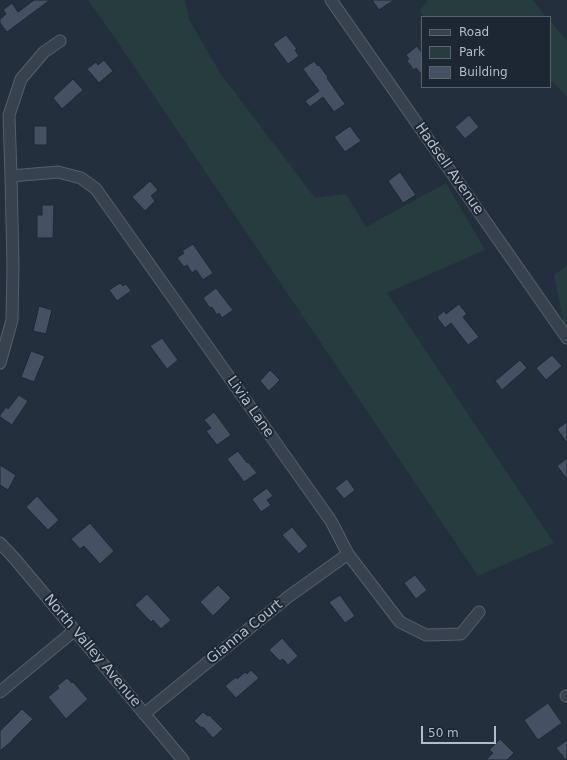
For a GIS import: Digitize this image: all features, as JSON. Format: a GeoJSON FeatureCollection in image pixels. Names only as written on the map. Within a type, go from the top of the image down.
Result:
{"type":"FeatureCollection","features":[{"type":"Feature","properties":{"kind":"street","name":"Hadsell Avenue"},"geometry":{"type":"LineString","coordinates":[[331,0],[567,338]]}},
{"type":"Feature","properties":{"kind":"street"},"geometry":{"type":"LineString","coordinates":[[0,363],[12,320],[13,266],[9,115],[22,79],[44,52],[60,41]]}},
{"type":"Feature","properties":{"kind":"street","name":"Livia Lane"},"geometry":{"type":"LineString","coordinates":[[11,176],[58,172],[81,178],[96,189],[331,521],[348,554],[400,622],[426,636],[461,634],[479,612]]}},
{"type":"Feature","properties":{"kind":"street","name":"North Valley Avenue"},"geometry":{"type":"LineString","coordinates":[[0,543],[75,630],[183,760]]}},
{"type":"Feature","properties":{"kind":"street","name":"Gianna Court"},"geometry":{"type":"LineString","coordinates":[[144,714],[288,597],[348,554]]}},
{"type":"Feature","properties":{"kind":"street"},"geometry":{"type":"LineString","coordinates":[[0,692],[75,630]]}},
{"type":"Feature","properties":{"kind":"green space"},"geometry":{"type":"Polygon","coordinates":[[[88,0],[185,0],[189,19],[220,73],[315,198],[346,194],[366,227],[446,183],[485,250],[387,293],[554,543],[478,576],[88,0]]]}},
{"type":"Feature","properties":{"kind":"green space"},"geometry":{"type":"Polygon","coordinates":[[[428,0],[533,0],[545,16],[423,16],[420,10],[428,0]]]}},
{"type":"Feature","properties":{"kind":"green space"},"geometry":{"type":"Polygon","coordinates":[[[551,22],[567,41],[567,97],[551,80],[551,22]]]}},
{"type":"Feature","properties":{"kind":"green space"},"geometry":{"type":"Polygon","coordinates":[[[567,265],[567,330],[565,331],[554,275],[567,265]]]}},
{"type":"Feature","properties":{"kind":"building"},"geometry":{"type":"Polygon","coordinates":[[[34,0],[50,0],[7,32],[0,23],[0,19],[6,14],[3,10],[12,3],[18,12],[34,0]]]}},
{"type":"Feature","properties":{"kind":"building"},"geometry":{"type":"Polygon","coordinates":[[[372,0],[394,0],[379,10],[372,0]]]}},
{"type":"Feature","properties":{"kind":"building"},"geometry":{"type":"Polygon","coordinates":[[[286,35],[297,49],[295,50],[299,56],[288,64],[273,44],[286,35]]]}},
{"type":"Feature","properties":{"kind":"building"},"geometry":{"type":"Polygon","coordinates":[[[417,46],[421,52],[421,74],[416,68],[414,70],[407,61],[409,59],[406,55],[417,46]]]}},
{"type":"Feature","properties":{"kind":"building"},"geometry":{"type":"Polygon","coordinates":[[[104,60],[113,71],[99,83],[87,69],[96,62],[98,65],[104,60]]]}},
{"type":"Feature","properties":{"kind":"building"},"geometry":{"type":"Polygon","coordinates":[[[314,61],[328,77],[327,78],[345,104],[334,112],[323,97],[310,107],[305,101],[319,91],[303,69],[314,61]]]}},
{"type":"Feature","properties":{"kind":"building"},"geometry":{"type":"Polygon","coordinates":[[[73,79],[83,90],[62,109],[53,98],[73,79]]]}},
{"type":"Feature","properties":{"kind":"building"},"geometry":{"type":"Polygon","coordinates":[[[469,115],[479,127],[465,139],[455,127],[469,115]]]}},
{"type":"Feature","properties":{"kind":"building"},"geometry":{"type":"Polygon","coordinates":[[[34,126],[47,126],[47,145],[34,145],[34,126]]]}},
{"type":"Feature","properties":{"kind":"building"},"geometry":{"type":"Polygon","coordinates":[[[350,126],[361,141],[345,152],[334,137],[350,126]]]}},
{"type":"Feature","properties":{"kind":"building"},"geometry":{"type":"Polygon","coordinates":[[[400,172],[416,195],[403,203],[388,181],[400,172]]]}},
{"type":"Feature","properties":{"kind":"building"},"geometry":{"type":"Polygon","coordinates":[[[150,181],[158,190],[151,196],[155,201],[145,211],[132,197],[150,181]]]}},
{"type":"Feature","properties":{"kind":"building"},"geometry":{"type":"Polygon","coordinates":[[[42,205],[54,205],[53,238],[37,238],[37,215],[42,215],[42,205]]]}},
{"type":"Feature","properties":{"kind":"building"},"geometry":{"type":"Polygon","coordinates":[[[193,244],[213,273],[203,280],[196,270],[192,273],[187,265],[184,267],[177,258],[184,253],[182,251],[193,244]]]}},
{"type":"Feature","properties":{"kind":"building"},"geometry":{"type":"Polygon","coordinates":[[[120,283],[123,286],[126,284],[131,291],[117,301],[109,290],[120,283]]]}},
{"type":"Feature","properties":{"kind":"building"},"geometry":{"type":"Polygon","coordinates":[[[216,288],[233,310],[222,318],[219,313],[217,315],[212,307],[210,308],[203,298],[216,288]]]}},
{"type":"Feature","properties":{"kind":"building"},"geometry":{"type":"Polygon","coordinates":[[[459,304],[467,314],[463,317],[479,337],[468,345],[451,323],[445,328],[437,317],[444,311],[446,314],[459,304]]]}},
{"type":"Feature","properties":{"kind":"building"},"geometry":{"type":"Polygon","coordinates":[[[39,306],[52,310],[46,334],[33,331],[39,306]]]}},
{"type":"Feature","properties":{"kind":"building"},"geometry":{"type":"Polygon","coordinates":[[[162,338],[178,360],[167,369],[150,346],[162,338]]]}},
{"type":"Feature","properties":{"kind":"building"},"geometry":{"type":"Polygon","coordinates":[[[31,351],[45,356],[34,382],[21,377],[31,351]]]}},
{"type":"Feature","properties":{"kind":"building"},"geometry":{"type":"Polygon","coordinates":[[[552,355],[562,366],[546,380],[536,368],[552,355]]]}},
{"type":"Feature","properties":{"kind":"building"},"geometry":{"type":"Polygon","coordinates":[[[520,360],[527,368],[502,390],[495,381],[520,360]]]}},
{"type":"Feature","properties":{"kind":"building"},"geometry":{"type":"Polygon","coordinates":[[[270,370],[280,380],[269,391],[260,381],[270,370]]]}},
{"type":"Feature","properties":{"kind":"building"},"geometry":{"type":"Polygon","coordinates":[[[19,395],[28,401],[12,425],[0,417],[0,415],[6,407],[8,409],[19,395]]]}},
{"type":"Feature","properties":{"kind":"building"},"geometry":{"type":"Polygon","coordinates":[[[214,412],[231,435],[217,445],[206,431],[211,428],[204,420],[214,412]]]}},
{"type":"Feature","properties":{"kind":"building"},"geometry":{"type":"Polygon","coordinates":[[[567,422],[567,443],[557,429],[567,422]]]}},
{"type":"Feature","properties":{"kind":"building"},"geometry":{"type":"Polygon","coordinates":[[[238,451],[257,473],[244,482],[227,459],[238,451]]]}},
{"type":"Feature","properties":{"kind":"building"},"geometry":{"type":"Polygon","coordinates":[[[567,458],[567,479],[557,466],[567,458]]]}},
{"type":"Feature","properties":{"kind":"building"},"geometry":{"type":"Polygon","coordinates":[[[0,465],[16,475],[8,490],[0,485],[0,465]]]}},
{"type":"Feature","properties":{"kind":"building"},"geometry":{"type":"Polygon","coordinates":[[[347,479],[355,490],[344,499],[335,488],[347,479]]]}},
{"type":"Feature","properties":{"kind":"building"},"geometry":{"type":"Polygon","coordinates":[[[267,488],[273,496],[267,500],[271,505],[261,512],[252,499],[267,488]]]}},
{"type":"Feature","properties":{"kind":"building"},"geometry":{"type":"Polygon","coordinates":[[[37,496],[59,520],[48,530],[26,507],[37,496]]]}},
{"type":"Feature","properties":{"kind":"building"},"geometry":{"type":"Polygon","coordinates":[[[90,523],[114,551],[100,564],[84,546],[80,549],[71,539],[90,523]]]}},
{"type":"Feature","properties":{"kind":"building"},"geometry":{"type":"Polygon","coordinates":[[[292,527],[308,546],[299,554],[282,535],[292,527]]]}},
{"type":"Feature","properties":{"kind":"building"},"geometry":{"type":"Polygon","coordinates":[[[415,575],[427,590],[416,599],[404,583],[415,575]]]}},
{"type":"Feature","properties":{"kind":"building"},"geometry":{"type":"Polygon","coordinates":[[[218,585],[231,598],[213,616],[200,602],[218,585]]]}},
{"type":"Feature","properties":{"kind":"building"},"geometry":{"type":"Polygon","coordinates":[[[147,594],[171,620],[161,629],[153,620],[151,622],[135,605],[147,594]]]}},
{"type":"Feature","properties":{"kind":"building"},"geometry":{"type":"Polygon","coordinates":[[[340,595],[355,616],[345,623],[329,602],[340,595]]]}},
{"type":"Feature","properties":{"kind":"building"},"geometry":{"type":"Polygon","coordinates":[[[282,638],[298,656],[288,665],[283,659],[280,661],[269,650],[282,638]]]}},
{"type":"Feature","properties":{"kind":"building"},"geometry":{"type":"Polygon","coordinates":[[[251,670],[259,678],[236,698],[225,686],[236,677],[237,679],[245,672],[247,674],[251,670]]]}},
{"type":"Feature","properties":{"kind":"building"},"geometry":{"type":"Polygon","coordinates":[[[67,678],[72,683],[73,682],[88,699],[66,719],[48,697],[59,688],[57,686],[67,678]]]}},
{"type":"Feature","properties":{"kind":"building"},"geometry":{"type":"Polygon","coordinates":[[[548,703],[562,723],[538,740],[524,720],[548,703]]]}},
{"type":"Feature","properties":{"kind":"building"},"geometry":{"type":"Polygon","coordinates":[[[22,709],[33,719],[0,751],[0,731],[22,709]]]}},
{"type":"Feature","properties":{"kind":"building"},"geometry":{"type":"Polygon","coordinates":[[[203,712],[208,716],[209,715],[223,729],[213,738],[203,727],[202,728],[194,721],[203,712]]]}},
{"type":"Feature","properties":{"kind":"building"},"geometry":{"type":"Polygon","coordinates":[[[500,739],[514,753],[507,760],[486,760],[493,753],[489,750],[500,739]]]}},
{"type":"Feature","properties":{"kind":"building"},"geometry":{"type":"Polygon","coordinates":[[[567,740],[567,760],[566,760],[556,748],[567,740]]]}}]}
